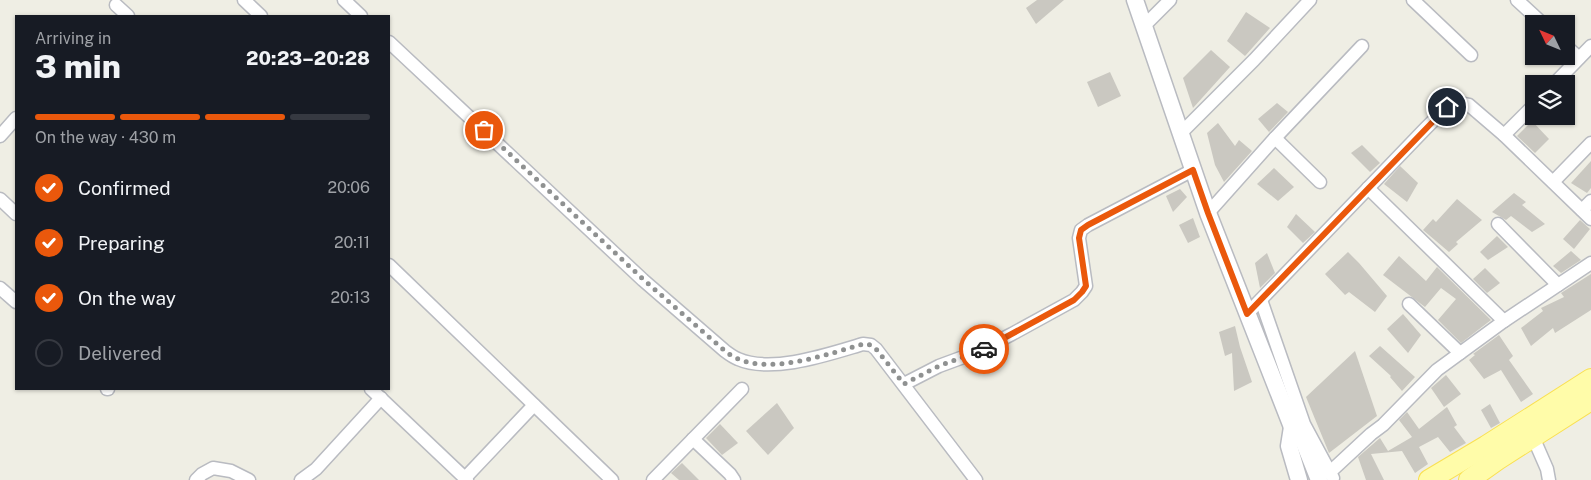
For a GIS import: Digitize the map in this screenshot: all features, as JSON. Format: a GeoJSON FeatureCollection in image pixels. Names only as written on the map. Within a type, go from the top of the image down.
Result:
{"type":"FeatureCollection","features":[{"type":"Feature","properties":{"kind":"main road"},"geometry":{"type":"LineString","coordinates":[[1429,480],[1591,379]]}},
{"type":"Feature","properties":{"kind":"main road"},"geometry":{"type":"LineString","coordinates":[[1469,480],[1591,400]]}},
{"type":"Feature","properties":{"kind":"street"},"geometry":{"type":"LineString","coordinates":[[244,0],[261,15]]}},
{"type":"Feature","properties":{"kind":"street"},"geometry":{"type":"LineString","coordinates":[[344,0],[360,15]]}},
{"type":"Feature","properties":{"kind":"street"},"geometry":{"type":"LineString","coordinates":[[1135,0],[1208,213],[1292,427],[1303,440],[1327,478]]}},
{"type":"Feature","properties":{"kind":"street"},"geometry":{"type":"LineString","coordinates":[[1144,26],[1170,0]]}},
{"type":"Feature","properties":{"kind":"street"},"geometry":{"type":"LineString","coordinates":[[1180,134],[1254,60],[1310,0]]}},
{"type":"Feature","properties":{"kind":"street"},"geometry":{"type":"LineString","coordinates":[[1413,0],[1471,55]]}},
{"type":"Feature","properties":{"kind":"street"},"geometry":{"type":"LineString","coordinates":[[1517,0],[1533,15]]}},
{"type":"Feature","properties":{"kind":"street"},"geometry":{"type":"LineString","coordinates":[[116,5],[127,15]]}},
{"type":"Feature","properties":{"kind":"street"},"geometry":{"type":"LineString","coordinates":[[390,43],[644,280],[725,351],[738,359],[750,363],[778,364],[808,360],[863,344],[871,345],[904,384],[976,480]]}},
{"type":"Feature","properties":{"kind":"street"},"geometry":{"type":"LineString","coordinates":[[1208,213],[1275,138],[1362,46]]}},
{"type":"Feature","properties":{"kind":"street"},"geometry":{"type":"LineString","coordinates":[[1563,75],[1591,46]]}},
{"type":"Feature","properties":{"kind":"street"},"geometry":{"type":"LineString","coordinates":[[1575,54],[1579,58]]}},
{"type":"Feature","properties":{"kind":"street"},"geometry":{"type":"LineString","coordinates":[[1247,314],[1447,107],[1458,103],[1469,105],[1588,210]]}},
{"type":"Feature","properties":{"kind":"street"},"geometry":{"type":"LineString","coordinates":[[1504,135],[1525,114]]}},
{"type":"Feature","properties":{"kind":"street"},"geometry":{"type":"LineString","coordinates":[[0,136],[15,119]]}},
{"type":"Feature","properties":{"kind":"street"},"geometry":{"type":"LineString","coordinates":[[1275,138],[1320,182]]}},
{"type":"Feature","properties":{"kind":"street"},"geometry":{"type":"LineString","coordinates":[[1554,182],[1591,143]]}},
{"type":"Feature","properties":{"kind":"street"},"geometry":{"type":"LineString","coordinates":[[904,384],[939,366],[977,352],[1074,300],[1086,286],[1079,238],[1081,230],[1193,170]]}},
{"type":"Feature","properties":{"kind":"street"},"geometry":{"type":"LineString","coordinates":[[1368,188],[1504,320]]}},
{"type":"Feature","properties":{"kind":"street"},"geometry":{"type":"LineString","coordinates":[[0,199],[15,213]]}},
{"type":"Feature","properties":{"kind":"street"},"geometry":{"type":"LineString","coordinates":[[1498,224],[1558,285]]}},
{"type":"Feature","properties":{"kind":"street"},"geometry":{"type":"LineString","coordinates":[[1327,478],[1371,434],[1384,425],[1437,370],[1504,320],[1591,263]]}},
{"type":"Feature","properties":{"kind":"street"},"geometry":{"type":"LineString","coordinates":[[390,266],[607,478]]}},
{"type":"Feature","properties":{"kind":"street"},"geometry":{"type":"LineString","coordinates":[[0,288],[15,301]]}},
{"type":"Feature","properties":{"kind":"street"},"geometry":{"type":"LineString","coordinates":[[1261,300],[1304,424],[1327,478]]}},
{"type":"Feature","properties":{"kind":"street"},"geometry":{"type":"LineString","coordinates":[[1409,304],[1460,353]]}},
{"type":"Feature","properties":{"kind":"street"},"geometry":{"type":"LineString","coordinates":[[653,480],[742,389]]}},
{"type":"Feature","properties":{"kind":"street"},"geometry":{"type":"LineString","coordinates":[[301,480],[316,469],[376,393],[466,479],[534,405]]}},
{"type":"Feature","properties":{"kind":"street"},"geometry":{"type":"LineString","coordinates":[[1292,427],[1289,446],[1299,480]]}},
{"type":"Feature","properties":{"kind":"street"},"geometry":{"type":"LineString","coordinates":[[1533,437],[1547,469],[1549,480]]}},
{"type":"Feature","properties":{"kind":"street"},"geometry":{"type":"LineString","coordinates":[[693,439],[734,480]]}},
{"type":"Feature","properties":{"kind":"street"},"geometry":{"type":"LineString","coordinates":[[196,480],[213,468],[231,471],[249,480]]}},
{"type":"Feature","properties":{"kind":"building"},"geometry":{"type":"Polygon","coordinates":[[[1037,0],[1064,0],[1036,24],[1026,8],[1037,0]]]}},
{"type":"Feature","properties":{"kind":"building"},"geometry":{"type":"Polygon","coordinates":[[[1246,12],[1270,28],[1245,56],[1227,41],[1246,12]]]}},
{"type":"Feature","properties":{"kind":"building"},"geometry":{"type":"Polygon","coordinates":[[[1211,50],[1230,67],[1193,108],[1183,78],[1211,50]]]}},
{"type":"Feature","properties":{"kind":"building"},"geometry":{"type":"Polygon","coordinates":[[[1110,72],[1121,96],[1098,107],[1087,82],[1110,72]]]}},
{"type":"Feature","properties":{"kind":"building"},"geometry":{"type":"Polygon","coordinates":[[[1277,103],[1288,112],[1269,132],[1258,119],[1277,103]]]}},
{"type":"Feature","properties":{"kind":"building"},"geometry":{"type":"Polygon","coordinates":[[[1218,123],[1235,146],[1239,140],[1252,151],[1224,182],[1215,165],[1207,133],[1218,123]]]}},
{"type":"Feature","properties":{"kind":"building"},"geometry":{"type":"Polygon","coordinates":[[[1528,125],[1536,125],[1549,139],[1535,153],[1517,136],[1528,125]]]}},
{"type":"Feature","properties":{"kind":"building"},"geometry":{"type":"Polygon","coordinates":[[[1362,145],[1380,163],[1370,172],[1351,153],[1362,145]]]}},
{"type":"Feature","properties":{"kind":"building"},"geometry":{"type":"Polygon","coordinates":[[[1591,161],[1591,188],[1587,193],[1571,183],[1591,161]]]}},
{"type":"Feature","properties":{"kind":"building"},"geometry":{"type":"Polygon","coordinates":[[[1400,166],[1418,183],[1407,202],[1384,184],[1400,166]]]}},
{"type":"Feature","properties":{"kind":"building"},"geometry":{"type":"Polygon","coordinates":[[[1274,168],[1294,187],[1278,201],[1257,184],[1274,168]]]}},
{"type":"Feature","properties":{"kind":"building"},"geometry":{"type":"Polygon","coordinates":[[[1180,189],[1187,197],[1173,212],[1166,196],[1180,189]]]}},
{"type":"Feature","properties":{"kind":"building"},"geometry":{"type":"Polygon","coordinates":[[[1514,193],[1526,202],[1522,205],[1545,224],[1532,232],[1511,216],[1506,220],[1492,212],[1514,193]]]}},
{"type":"Feature","properties":{"kind":"building"},"geometry":{"type":"Polygon","coordinates":[[[1457,199],[1482,220],[1456,242],[1458,244],[1449,252],[1423,230],[1433,219],[1436,222],[1457,199]]]}},
{"type":"Feature","properties":{"kind":"building"},"geometry":{"type":"Polygon","coordinates":[[[1296,214],[1315,232],[1303,243],[1287,227],[1296,214]]]}},
{"type":"Feature","properties":{"kind":"building"},"geometry":{"type":"Polygon","coordinates":[[[1193,218],[1200,237],[1188,243],[1179,225],[1193,218]]]}},
{"type":"Feature","properties":{"kind":"building"},"geometry":{"type":"Polygon","coordinates":[[[1580,220],[1590,229],[1574,249],[1563,239],[1580,220]]]}},
{"type":"Feature","properties":{"kind":"building"},"geometry":{"type":"Polygon","coordinates":[[[1497,236],[1508,247],[1488,260],[1480,252],[1497,236]]]}},
{"type":"Feature","properties":{"kind":"building"},"geometry":{"type":"Polygon","coordinates":[[[1571,251],[1581,260],[1561,273],[1553,266],[1571,251]]]}},
{"type":"Feature","properties":{"kind":"building"},"geometry":{"type":"Polygon","coordinates":[[[1348,252],[1387,296],[1375,312],[1349,292],[1345,295],[1325,274],[1348,252]]]}},
{"type":"Feature","properties":{"kind":"building"},"geometry":{"type":"Polygon","coordinates":[[[1267,253],[1275,273],[1260,288],[1255,263],[1267,253]]]}},
{"type":"Feature","properties":{"kind":"building"},"geometry":{"type":"Polygon","coordinates":[[[1399,256],[1426,281],[1437,267],[1491,320],[1461,343],[1438,320],[1456,299],[1441,288],[1425,307],[1383,275],[1399,256]]]}},
{"type":"Feature","properties":{"kind":"building"},"geometry":{"type":"Polygon","coordinates":[[[1485,268],[1500,283],[1487,293],[1473,279],[1485,268]]]}},
{"type":"Feature","properties":{"kind":"building"},"geometry":{"type":"Polygon","coordinates":[[[1591,274],[1591,310],[1555,333],[1553,328],[1531,346],[1521,328],[1543,311],[1541,308],[1564,297],[1561,293],[1591,274]]]}},
{"type":"Feature","properties":{"kind":"building"},"geometry":{"type":"Polygon","coordinates":[[[1403,314],[1421,335],[1408,353],[1387,329],[1403,314]]]}},
{"type":"Feature","properties":{"kind":"building"},"geometry":{"type":"Polygon","coordinates":[[[1235,326],[1252,382],[1234,391],[1232,353],[1225,356],[1219,332],[1235,326]]]}},
{"type":"Feature","properties":{"kind":"building"},"geometry":{"type":"Polygon","coordinates":[[[1499,335],[1513,356],[1509,360],[1533,394],[1521,402],[1501,370],[1484,379],[1469,360],[1475,355],[1473,354],[1499,335]]]}},
{"type":"Feature","properties":{"kind":"building"},"geometry":{"type":"Polygon","coordinates":[[[1380,346],[1415,377],[1402,391],[1391,376],[1369,356],[1380,346]]]}},
{"type":"Feature","properties":{"kind":"building"},"geometry":{"type":"Polygon","coordinates":[[[1355,351],[1377,416],[1329,453],[1306,397],[1355,351]]]}},
{"type":"Feature","properties":{"kind":"building"},"geometry":{"type":"Polygon","coordinates":[[[1446,375],[1461,394],[1444,407],[1431,388],[1446,375]]]}},
{"type":"Feature","properties":{"kind":"building"},"geometry":{"type":"Polygon","coordinates":[[[777,403],[794,428],[768,455],[746,431],[777,403]]]}},
{"type":"Feature","properties":{"kind":"building"},"geometry":{"type":"Polygon","coordinates":[[[1490,404],[1500,423],[1491,428],[1481,410],[1490,404]]]}},
{"type":"Feature","properties":{"kind":"building"},"geometry":{"type":"Polygon","coordinates":[[[1447,407],[1457,425],[1454,427],[1466,443],[1450,452],[1438,437],[1419,447],[1428,464],[1415,473],[1402,451],[1371,454],[1384,480],[1366,480],[1358,457],[1380,438],[1388,451],[1412,437],[1399,420],[1407,412],[1419,429],[1447,407]]]}},
{"type":"Feature","properties":{"kind":"building"},"geometry":{"type":"Polygon","coordinates":[[[720,424],[738,443],[722,455],[706,438],[720,424]]]}},
{"type":"Feature","properties":{"kind":"building"},"geometry":{"type":"Polygon","coordinates":[[[682,463],[699,480],[679,480],[671,473],[682,463]]]}},
{"type":"Feature","properties":{"kind":"way so far"},"geometry":{"type":"LineString","coordinates":[[484,130],[644,280],[725,351],[738,359],[750,363],[778,364],[808,360],[863,344],[871,345],[904,384],[952,360],[984,349]]}},
{"type":"Feature","properties":{"kind":"route"},"geometry":{"type":"LineString","coordinates":[[984,349],[1074,300],[1082,292],[1086,286],[1079,238],[1081,230],[1193,170],[1247,314],[1447,107]]}}]}
